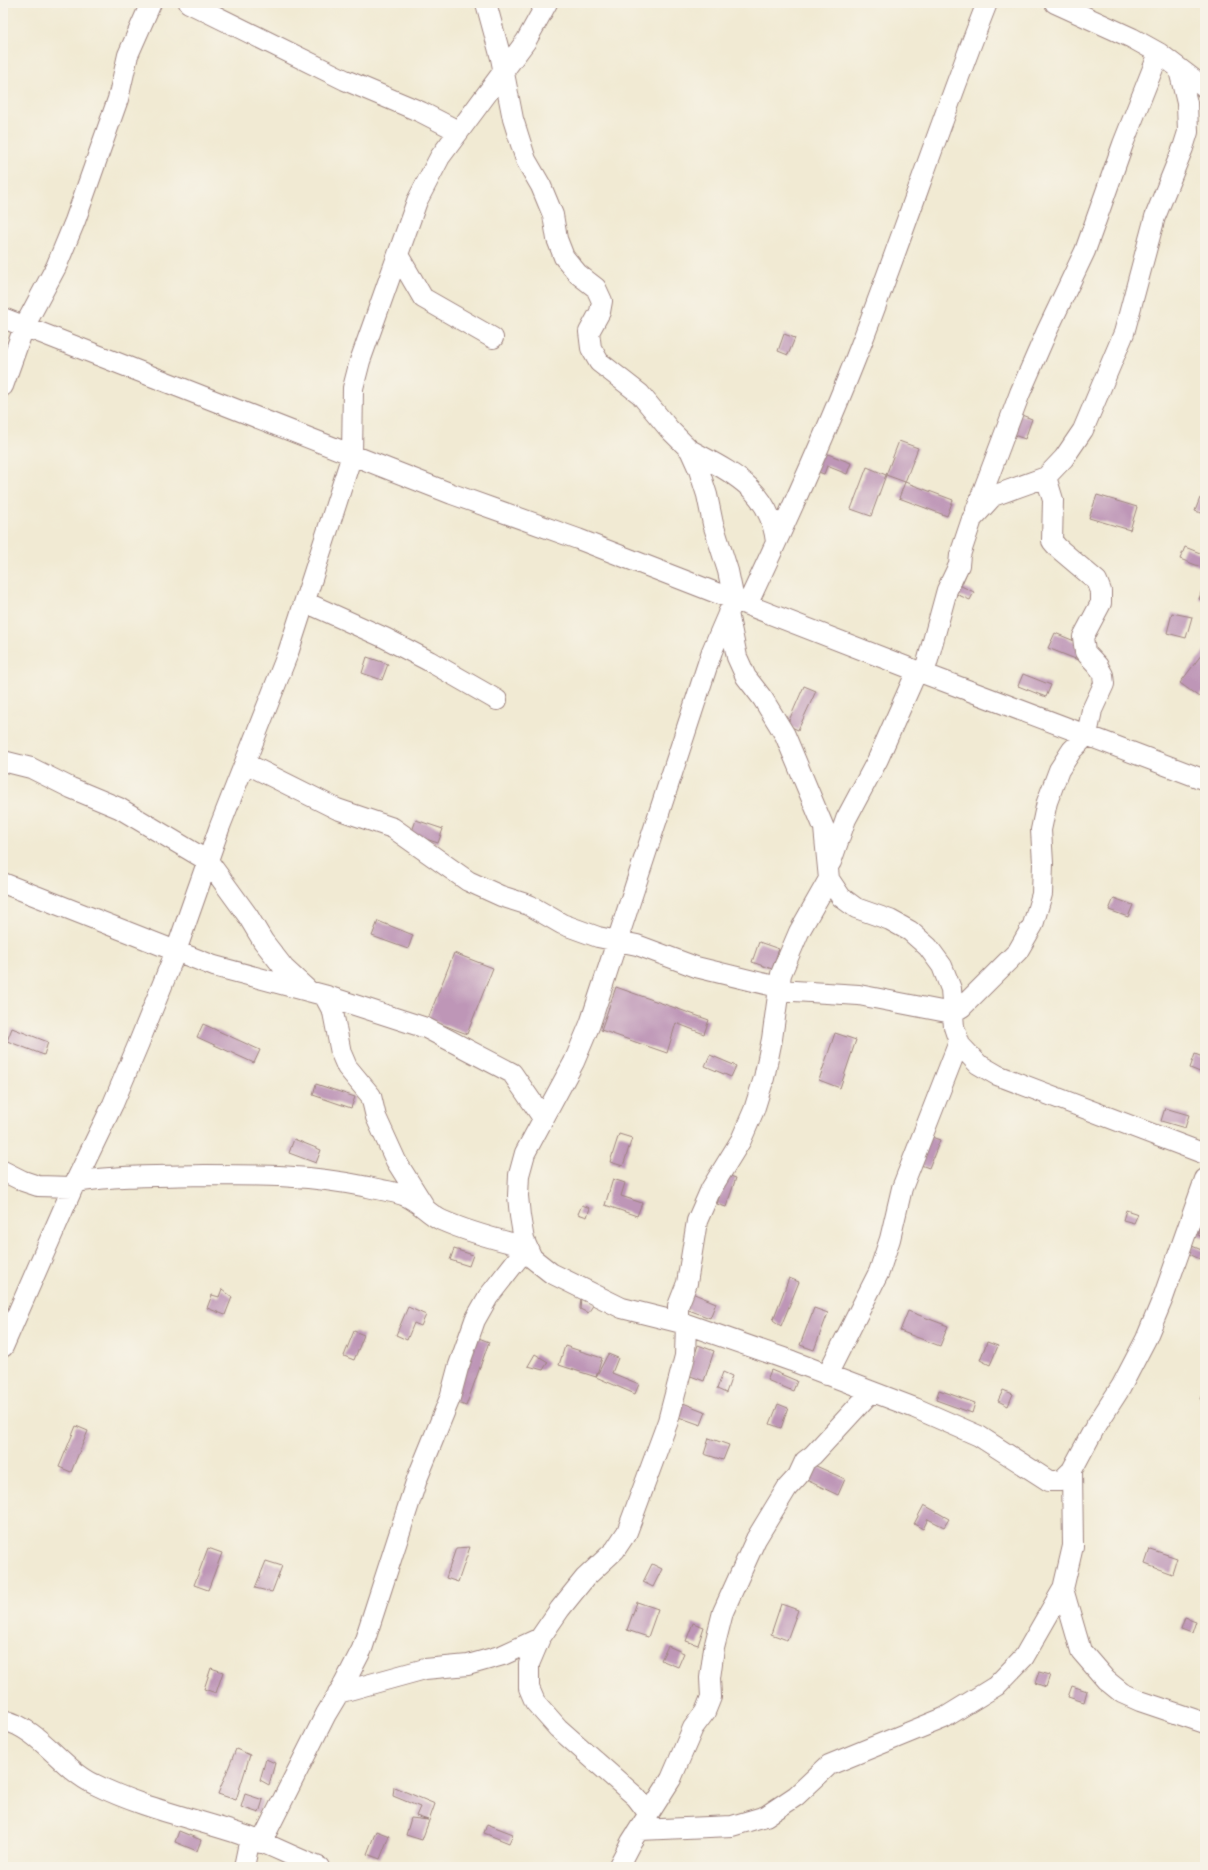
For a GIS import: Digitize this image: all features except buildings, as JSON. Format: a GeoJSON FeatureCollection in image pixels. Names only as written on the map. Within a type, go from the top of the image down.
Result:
{"type":"FeatureCollection","features":[{"type":"Feature","properties":{"kind":"street"},"geometry":{"type":"LineString","coordinates":[[189,3],[345,80],[420,112],[458,131]]}},
{"type":"Feature","properties":{"kind":"street"},"geometry":{"type":"LineString","coordinates":[[486,3],[504,71],[513,119],[526,160],[541,186],[553,215],[557,239],[564,257],[578,274],[596,288],[602,301],[600,312],[589,332],[590,348],[599,362],[640,394],[669,429],[690,450],[727,470],[751,487],[766,507],[775,530],[776,542]]}},
{"type":"Feature","properties":{"kind":"street"},"geometry":{"type":"LineString","coordinates":[[3,1347],[10,1320],[113,1104],[176,951],[208,861],[288,653],[352,454],[353,388],[360,361],[417,201],[440,157],[526,42],[547,3]]}},
{"type":"Feature","properties":{"kind":"street"},"geometry":{"type":"LineString","coordinates":[[988,3],[955,86],[927,169],[862,343],[776,542],[736,606],[712,651],[590,1024],[579,1049],[525,1153],[519,1175],[518,1196],[524,1240],[532,1258],[551,1274],[596,1297],[622,1308],[682,1322],[915,1408],[979,1436],[1049,1481],[1061,1481],[1072,1470],[1094,1429],[1122,1386],[1146,1339],[1205,1179]]}},
{"type":"Feature","properties":{"kind":"street"},"geometry":{"type":"LineString","coordinates":[[1055,3],[1132,38],[1159,53],[1179,70],[1205,88]]}},
{"type":"Feature","properties":{"kind":"street"},"geometry":{"type":"LineString","coordinates":[[3,386],[24,327],[56,267],[75,221],[118,98],[128,56],[144,5]]}},
{"type":"Feature","properties":{"kind":"street"},"geometry":{"type":"LineString","coordinates":[[644,1822],[636,1797],[558,1728],[535,1702],[529,1688],[529,1664],[540,1638],[560,1609],[585,1578],[615,1550],[627,1532],[668,1421],[685,1356],[682,1322],[678,1306],[687,1283],[697,1221],[711,1190],[741,1140],[754,1110],[764,1078],[772,1039],[781,974],[799,932],[829,876],[836,845],[846,819],[878,759],[920,672],[947,590],[959,565],[960,554],[972,519],[1023,386],[1047,331],[1086,251],[1123,144],[1159,53]]}},
{"type":"Feature","properties":{"kind":"street"},"geometry":{"type":"LineString","coordinates":[[972,519],[993,496],[1046,477],[1064,458],[1083,430],[1124,333],[1134,303],[1155,217],[1188,132],[1187,104],[1179,70]]}},
{"type":"Feature","properties":{"kind":"street"},"geometry":{"type":"LineString","coordinates":[[398,255],[423,298],[493,338]]}},
{"type":"Feature","properties":{"kind":"street"},"geometry":{"type":"LineString","coordinates":[[3,318],[452,494],[578,539],[736,606],[920,672],[1205,780]]}},
{"type":"Feature","properties":{"kind":"street"},"geometry":{"type":"LineString","coordinates":[[690,450],[699,470],[707,495],[713,524],[728,571],[736,606],[736,657],[746,677],[763,699],[785,735],[824,828],[829,876],[842,897],[856,908],[890,920],[910,931],[928,948],[942,966],[951,989],[954,1028],[959,1042],[978,1064],[997,1075],[1205,1154]]}},
{"type":"Feature","properties":{"kind":"street"},"geometry":{"type":"LineString","coordinates":[[245,763],[337,809],[393,828],[468,881],[501,896],[530,905],[562,924],[616,942],[637,945],[696,967],[778,989],[859,995],[952,1013],[962,1006],[1018,951],[1033,925],[1042,894],[1044,863],[1041,830],[1047,802],[1062,765],[1072,750],[1087,735],[1092,710],[1104,684],[1103,675],[1098,666],[1085,652],[1083,637],[1101,603],[1102,591],[1097,581],[1058,548],[1052,541],[1053,500],[1046,477]]}},
{"type":"Feature","properties":{"kind":"street"},"geometry":{"type":"LineString","coordinates":[[305,602],[416,654],[497,700]]}},
{"type":"Feature","properties":{"kind":"street"},"geometry":{"type":"LineString","coordinates":[[3,761],[31,768],[71,788],[119,808],[208,861],[248,916],[263,941],[284,968],[317,994],[333,1012],[341,1053],[347,1067],[371,1096],[376,1117],[396,1161],[428,1212]]}},
{"type":"Feature","properties":{"kind":"street"},"geometry":{"type":"LineString","coordinates":[[3,883],[220,968],[317,994],[426,1028],[467,1048],[512,1073],[543,1118]]}},
{"type":"Feature","properties":{"kind":"street"},"geometry":{"type":"LineString","coordinates":[[827,1375],[879,1272],[890,1239],[902,1188],[959,1042]]}},
{"type":"Feature","properties":{"kind":"street"},"geometry":{"type":"LineString","coordinates":[[3,1171],[23,1181],[38,1186],[74,1184],[100,1178],[139,1176],[297,1176],[337,1181],[403,1195],[440,1219],[481,1235],[527,1248]]}},
{"type":"Feature","properties":{"kind":"street"},"geometry":{"type":"LineString","coordinates":[[244,1867],[256,1840],[338,1694],[362,1648],[417,1478],[450,1398],[458,1368],[475,1320],[488,1297],[527,1248]]}},
{"type":"Feature","properties":{"kind":"street"},"geometry":{"type":"LineString","coordinates":[[618,1867],[671,1779],[693,1728],[705,1712],[711,1697],[710,1678],[723,1612],[756,1540],[787,1488],[798,1476],[805,1460],[813,1455],[870,1392]]}},
{"type":"Feature","properties":{"kind":"street"},"geometry":{"type":"LineString","coordinates":[[644,1822],[732,1826],[766,1816],[796,1796],[829,1765],[944,1718],[996,1686],[1024,1657],[1062,1589],[1073,1546],[1072,1470]]}},
{"type":"Feature","properties":{"kind":"street"},"geometry":{"type":"LineString","coordinates":[[1062,1589],[1081,1651],[1106,1680],[1122,1693],[1140,1701],[1204,1719]]}},
{"type":"Feature","properties":{"kind":"street"},"geometry":{"type":"LineString","coordinates":[[338,1694],[425,1669],[468,1665],[502,1655],[540,1638]]}},
{"type":"Feature","properties":{"kind":"street"},"geometry":{"type":"LineString","coordinates":[[3,1720],[35,1737],[92,1783],[139,1803],[256,1840],[319,1867]]}}]}
